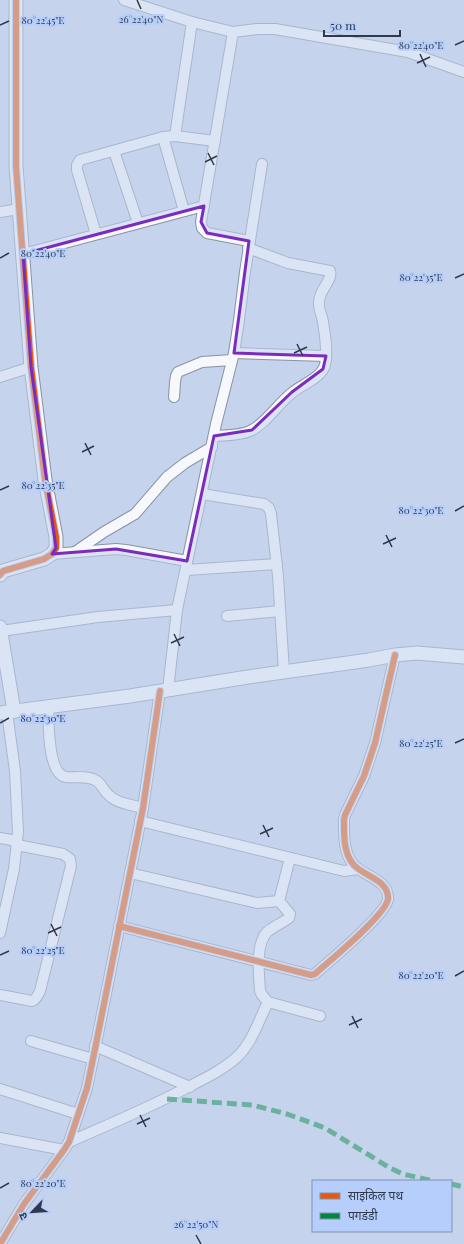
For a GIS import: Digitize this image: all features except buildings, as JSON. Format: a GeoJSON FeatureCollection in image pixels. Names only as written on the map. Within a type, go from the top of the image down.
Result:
{"type":"FeatureCollection","features":[{"type":"Feature","properties":{"kind":"street"},"geometry":{"type":"LineString","coordinates":[[0,574],[3,571],[44,560],[52,554],[56,548],[56,537],[45,480],[31,368],[19,209],[16,166],[16,0]]}},
{"type":"Feature","properties":{"kind":"street"},"geometry":{"type":"LineString","coordinates":[[124,0],[192,22],[233,32],[257,29],[275,29],[397,50],[418,55],[452,69],[464,72]]}},
{"type":"Feature","properties":{"kind":"street"},"geometry":{"type":"LineString","coordinates":[[175,136],[192,22]]}},
{"type":"Feature","properties":{"kind":"street"},"geometry":{"type":"LineString","coordinates":[[214,436],[246,433],[256,428],[292,392],[319,374],[323,369],[326,356],[323,322],[318,303],[320,292],[331,275],[330,271],[288,263],[249,245],[207,233],[202,228],[201,222],[233,32]]}},
{"type":"Feature","properties":{"kind":"street"},"geometry":{"type":"LineString","coordinates":[[96,234],[77,165],[80,160],[163,137],[175,136],[214,142]]}},
{"type":"Feature","properties":{"kind":"street"},"geometry":{"type":"LineString","coordinates":[[163,137],[184,211]]}},
{"type":"Feature","properties":{"kind":"street"},"geometry":{"type":"LineString","coordinates":[[114,150],[138,223]]}},
{"type":"Feature","properties":{"kind":"street"},"geometry":{"type":"LineString","coordinates":[[0,1244],[24,1204],[66,1146],[87,1088],[143,808],[177,610],[214,436],[233,356],[262,164]]}},
{"type":"Feature","properties":{"kind":"street"},"geometry":{"type":"LineString","coordinates":[[23,254],[204,206]]}},
{"type":"Feature","properties":{"kind":"street"},"geometry":{"type":"LineString","coordinates":[[0,212],[19,209]]}},
{"type":"Feature","properties":{"kind":"street"},"geometry":{"type":"LineString","coordinates":[[174,397],[175,382],[178,372],[202,362],[233,356],[326,356]]}},
{"type":"Feature","properties":{"kind":"street"},"geometry":{"type":"LineString","coordinates":[[0,377],[31,368]]}},
{"type":"Feature","properties":{"kind":"street"},"geometry":{"type":"LineString","coordinates":[[76,552],[104,532],[135,514],[167,477],[185,463],[212,447]]}},
{"type":"Feature","properties":{"kind":"street"},"geometry":{"type":"LineString","coordinates":[[202,494],[264,504],[269,508],[277,564],[284,672]]}},
{"type":"Feature","properties":{"kind":"street"},"geometry":{"type":"LineString","coordinates":[[52,554],[116,549],[126,550],[186,566],[277,564]]}},
{"type":"Feature","properties":{"kind":"street"},"geometry":{"type":"LineString","coordinates":[[0,933],[14,870],[18,832],[15,771],[7,712],[1,636],[98,617],[177,610]]}},
{"type":"Feature","properties":{"kind":"street"},"geometry":{"type":"LineString","coordinates":[[227,616],[280,611]]}},
{"type":"Feature","properties":{"kind":"street"},"geometry":{"type":"LineString","coordinates":[[7,712],[164,691],[395,655],[417,653],[464,656]]}},
{"type":"Feature","properties":{"kind":"street"},"geometry":{"type":"LineString","coordinates":[[119,926],[311,975],[315,974],[380,914],[388,900],[387,893],[384,886],[380,882],[352,864],[348,856],[344,828],[345,815],[364,776],[375,742],[395,655]]}},
{"type":"Feature","properties":{"kind":"street"},"geometry":{"type":"LineString","coordinates":[[48,707],[52,756],[57,771],[62,776],[91,778],[116,800],[143,808]]}},
{"type":"Feature","properties":{"kind":"street"},"geometry":{"type":"LineString","coordinates":[[140,821],[344,871],[358,869]]}},
{"type":"Feature","properties":{"kind":"street"},"geometry":{"type":"LineString","coordinates":[[0,838],[63,854],[70,859],[71,866],[40,991],[37,997],[32,1001],[0,995]]}},
{"type":"Feature","properties":{"kind":"street"},"geometry":{"type":"LineString","coordinates":[[280,901],[290,858]]}},
{"type":"Feature","properties":{"kind":"street"},"geometry":{"type":"LineString","coordinates":[[130,873],[257,903],[280,901]]}},
{"type":"Feature","properties":{"kind":"street"},"geometry":{"type":"LineString","coordinates":[[280,901],[290,914],[289,918],[266,934],[260,949],[258,962],[260,991],[268,1002],[320,1016]]}},
{"type":"Feature","properties":{"kind":"street"},"geometry":{"type":"LineString","coordinates":[[0,1138],[66,1146],[155,1105],[208,1077],[236,1058],[251,1037],[268,1002]]}},
{"type":"Feature","properties":{"kind":"street"},"geometry":{"type":"LineString","coordinates":[[31,1041],[93,1058]]}},
{"type":"Feature","properties":{"kind":"street"},"geometry":{"type":"LineString","coordinates":[[95,1046],[190,1087]]}},
{"type":"Feature","properties":{"kind":"street"},"geometry":{"type":"LineString","coordinates":[[0,1089],[78,1114]]}},
{"type":"Feature","properties":{"kind":"highlighted area"},"geometry":{"type":"Polygon","coordinates":[[[204,206],[201,222],[207,233],[249,241],[234,353],[326,356],[323,369],[292,392],[252,430],[214,436],[187,561],[116,549],[52,554],[56,548],[31,367],[23,254],[204,206]]]}},
{"type":"Feature","properties":{"kind":"marked path"},"geometry":{"type":"LineString","coordinates":[[167,1099],[252,1105],[287,1114],[325,1128],[390,1168],[403,1174],[429,1180]]}},
{"type":"Feature","properties":{"kind":"marked path"},"geometry":{"type":"LineString","coordinates":[[452,1184],[464,1187]]}},
{"type":"Feature","properties":{"kind":"cycle path"},"geometry":{"type":"LineString","coordinates":[[0,575],[3,571],[44,559],[52,554],[56,548],[56,537],[45,480],[31,367],[16,166],[16,0]]}},
{"type":"Feature","properties":{"kind":"cycle path"},"geometry":{"type":"LineString","coordinates":[[119,926],[311,975],[315,974],[368,926],[385,906],[388,899],[387,892],[380,882],[357,868],[347,854],[344,819],[364,776],[375,743],[395,655]]}},
{"type":"Feature","properties":{"kind":"cycle path"},"geometry":{"type":"LineString","coordinates":[[0,1244],[24,1204],[69,1142],[87,1088],[143,808],[160,691]]}}]}
